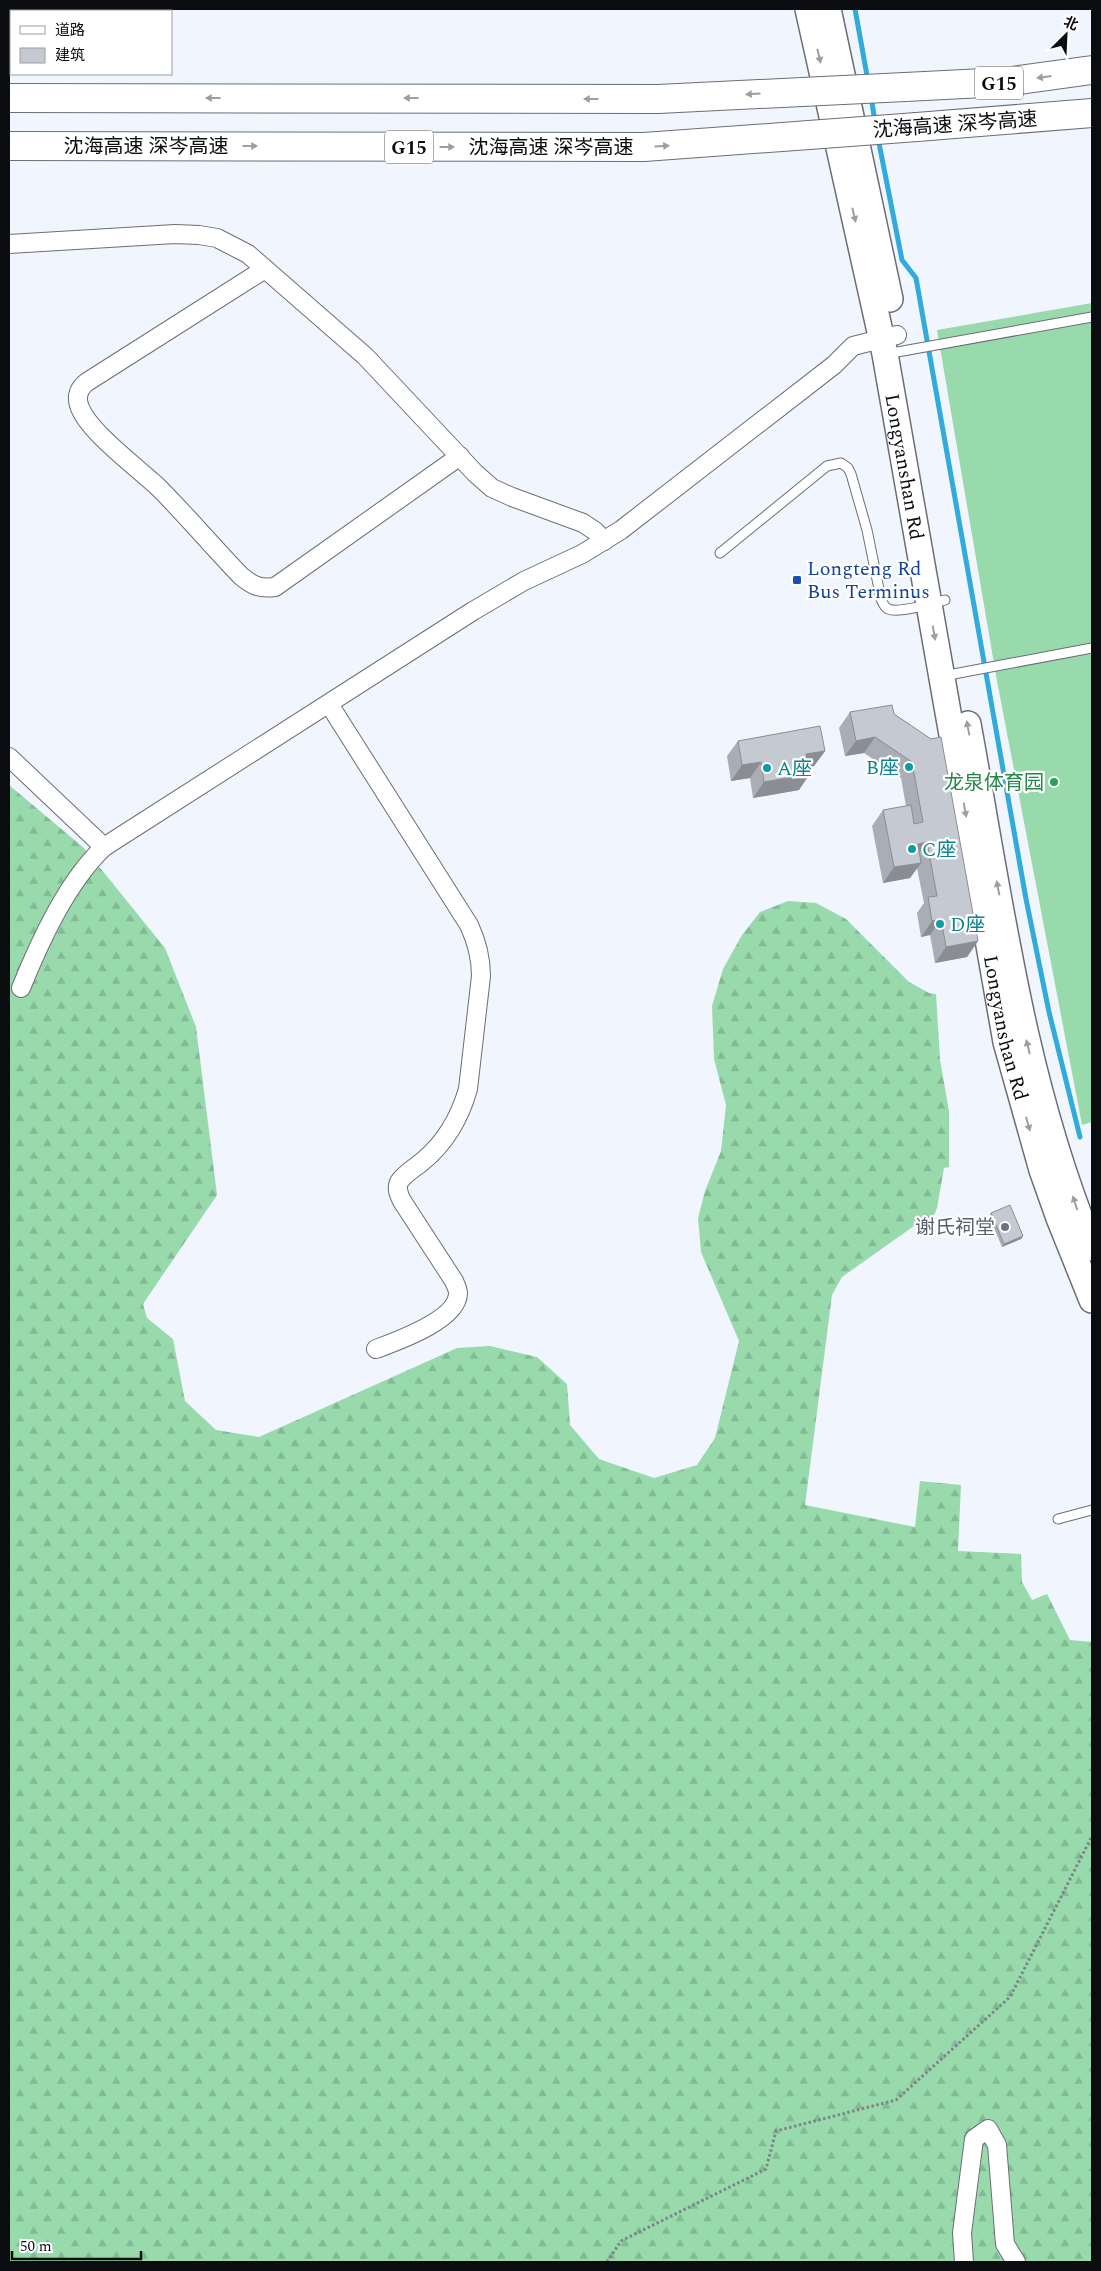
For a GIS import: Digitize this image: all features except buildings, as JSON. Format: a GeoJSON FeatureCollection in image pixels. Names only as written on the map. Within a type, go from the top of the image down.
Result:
{"type":"FeatureCollection","features":[{"type":"Feature","properties":{"kind":"highway","name":"沈海高速 深岑高速"},"geometry":{"type":"LineString","coordinates":[[9,98],[658,98],[1004,82],[1092,70]]}},
{"type":"Feature","properties":{"kind":"highway","name":"沈海高速 深岑高速"},"geometry":{"type":"LineString","coordinates":[[9,146],[644,147],[1092,113]]}},
{"type":"Feature","properties":{"kind":"street","name":"Longyanshan Rd"},"geometry":{"type":"LineString","coordinates":[[808,9],[898,345]]}},
{"type":"Feature","properties":{"kind":"street","name":"Longyanshan Rd"},"geometry":{"type":"LineString","coordinates":[[828,9],[863,165],[898,345],[937,602],[960,673],[1026,1042],[1057,1148],[1080,1219],[1092,1248]]}},
{"type":"Feature","properties":{"kind":"street"},"geometry":{"type":"LineString","coordinates":[[9,244],[176,234],[200,235],[217,238],[233,244],[265,269],[365,356],[492,488],[583,523],[596,531],[604,541]]}},
{"type":"Feature","properties":{"kind":"street"},"geometry":{"type":"LineString","coordinates":[[265,269],[86,382],[81,386],[78,394],[79,405],[85,417],[106,440],[158,488],[241,576],[252,585],[262,589],[275,587],[460,456]]}},
{"type":"Feature","properties":{"kind":"street"},"geometry":{"type":"LineString","coordinates":[[21,988],[50,923],[84,869],[104,847],[502,593],[582,554],[604,541],[646,512],[834,366],[848,349],[860,343],[898,345]]}},
{"type":"Feature","properties":{"kind":"street","name":"Longyanshan Rd"},"geometry":{"type":"LineString","coordinates":[[960,673],[1006,1042],[1042,1170],[1092,1300]]}},
{"type":"Feature","properties":{"kind":"street"},"geometry":{"type":"LineString","coordinates":[[329,704],[469,925],[481,958],[481,976],[468,1089],[464,1105],[445,1138],[424,1161],[399,1182],[398,1190],[402,1201],[454,1281],[458,1293],[454,1304],[447,1313],[409,1336],[376,1349]]}},
{"type":"Feature","properties":{"kind":"street"},"geometry":{"type":"LineString","coordinates":[[9,757],[104,847]]}},
{"type":"Feature","properties":{"kind":"street"},"geometry":{"type":"LineString","coordinates":[[964,2262],[962,2234],[974,2139],[988,2129],[997,2145],[1005,2244],[1016,2262]]}},
{"type":"Feature","properties":{"kind":"lane"},"geometry":{"type":"LineString","coordinates":[[898,345],[940,345],[1092,317]]}},
{"type":"Feature","properties":{"kind":"lane"},"geometry":{"type":"LineString","coordinates":[[720,553],[827,466],[840,463],[848,468],[853,484],[867,530],[884,606],[889,610],[898,611],[937,602]]}},
{"type":"Feature","properties":{"kind":"lane"},"geometry":{"type":"LineString","coordinates":[[960,673],[1092,648]]}},
{"type":"Feature","properties":{"kind":"lane"},"geometry":{"type":"LineString","coordinates":[[1058,1519],[1092,1510]]}},
{"type":"Feature","properties":{"kind":"path"},"geometry":{"type":"LineString","coordinates":[[607,2262],[621,2241],[766,2169],[776,2131],[896,2100],[1010,1997],[1092,1836]]}},
{"type":"Feature","properties":{"kind":"green space","name":"龙泉体育园"},"geometry":{"type":"Polygon","coordinates":[[[1092,303],[1092,1122],[1082,1125],[997,681],[937,330],[1092,303]]]}},
{"type":"Feature","properties":{"kind":"green space"},"geometry":{"type":"Polygon","coordinates":[[[9,785],[84,848],[165,948],[196,1027],[217,1195],[143,1304],[147,1318],[173,1339],[185,1401],[216,1430],[259,1437],[457,1348],[490,1346],[537,1357],[567,1384],[570,1425],[599,1459],[654,1478],[697,1465],[715,1438],[739,1341],[701,1252],[698,1218],[705,1191],[721,1151],[726,1105],[714,1059],[712,1006],[723,969],[742,935],[760,912],[788,901],[816,903],[846,919],[909,982],[929,993],[936,994],[940,1060],[949,1111],[949,1167],[944,1168],[937,1208],[930,1225],[921,1221],[842,1277],[832,1295],[805,1505],[915,1527],[920,1481],[961,1485],[958,1551],[1021,1554],[1022,1582],[1032,1600],[1047,1594],[1070,1640],[1092,1642],[1092,2262],[9,2262],[9,785]]]}},
{"type":"Feature","properties":{"kind":"waterway"},"geometry":{"type":"LineString","coordinates":[[855,9],[868,81]]}},
{"type":"Feature","properties":{"kind":"waterway"},"geometry":{"type":"LineString","coordinates":[[871,96],[875,122]]}},
{"type":"Feature","properties":{"kind":"waterway"},"geometry":{"type":"LineString","coordinates":[[878,138],[902,260],[916,278],[1026,899],[1049,1012],[1080,1137]]}},
{"type":"Feature","properties":{"kind":"place","name":"Longteng Rd Bus Terminus"},"geometry":{"type":"Point","coordinates":[797,580]}},
{"type":"Feature","properties":{"kind":"place","name":"B座"},"geometry":{"type":"Point","coordinates":[909,767]}},
{"type":"Feature","properties":{"kind":"place","name":"A座"},"geometry":{"type":"Point","coordinates":[767,768]}},
{"type":"Feature","properties":{"kind":"place","name":"龙泉体育园"},"geometry":{"type":"Point","coordinates":[1054,782]}},
{"type":"Feature","properties":{"kind":"place","name":"C座"},"geometry":{"type":"Point","coordinates":[912,849]}},
{"type":"Feature","properties":{"kind":"place","name":"D座"},"geometry":{"type":"Point","coordinates":[940,924]}},
{"type":"Feature","properties":{"kind":"place","name":"谢氏祠堂"},"geometry":{"type":"Point","coordinates":[1005,1227]}}]}
